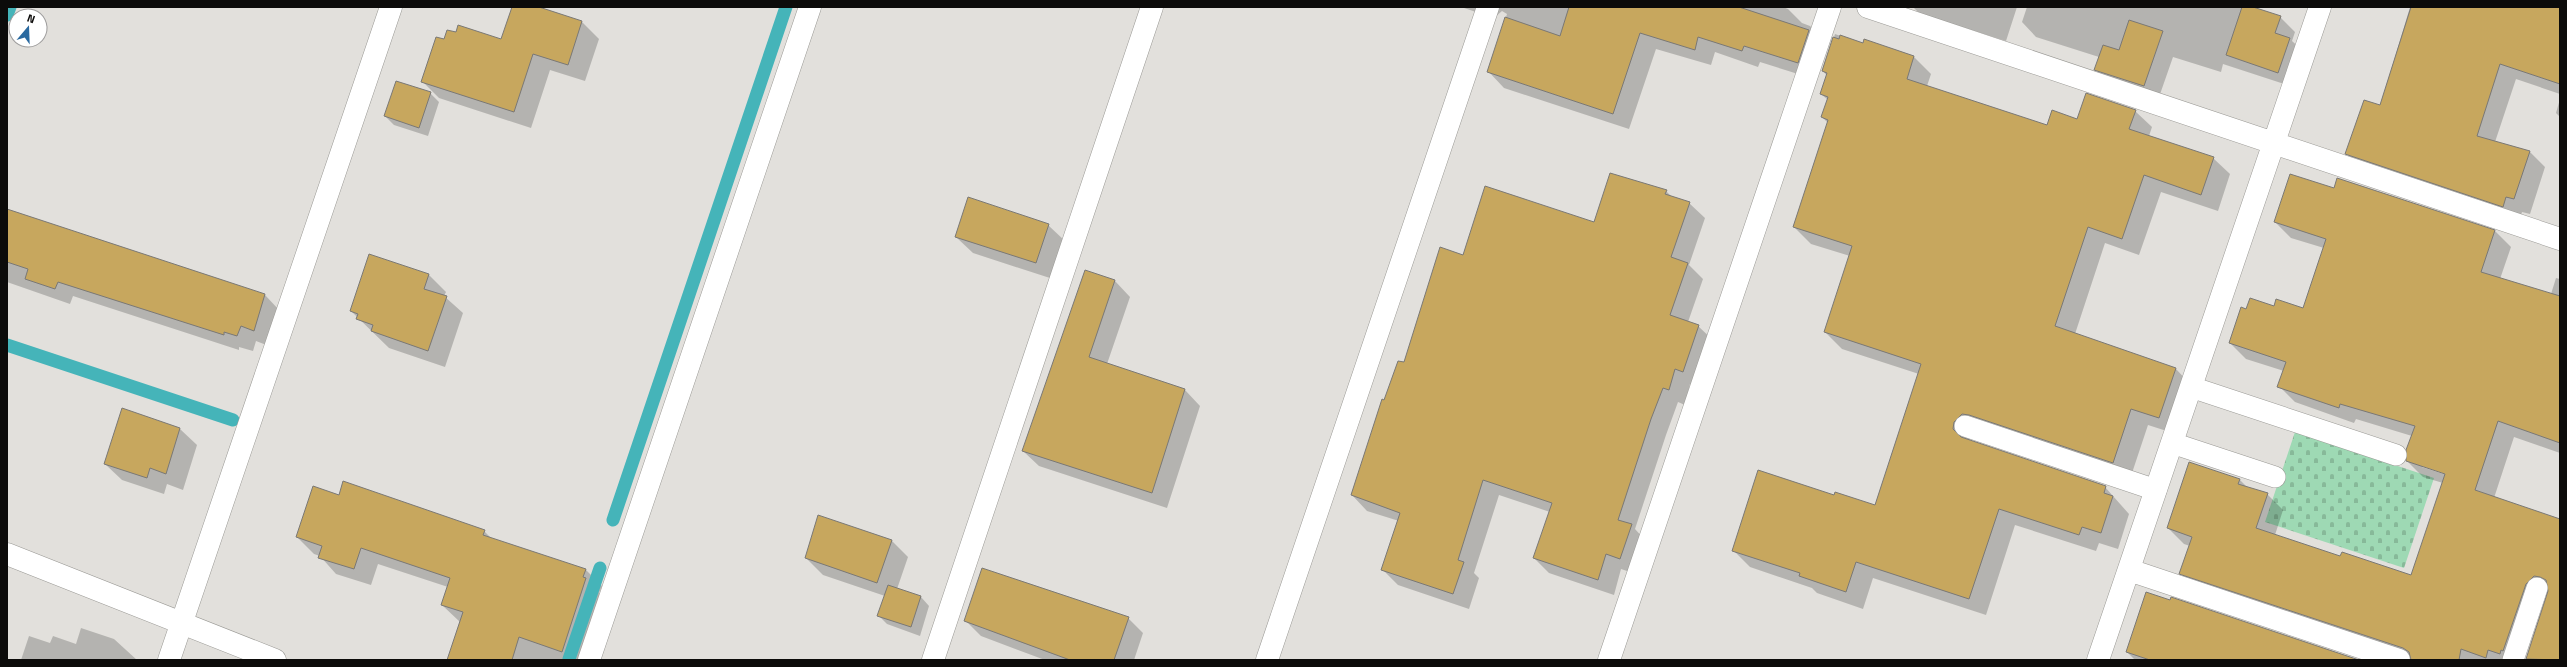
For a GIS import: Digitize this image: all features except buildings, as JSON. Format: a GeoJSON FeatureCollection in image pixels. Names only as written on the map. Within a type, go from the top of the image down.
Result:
{"type":"FeatureCollection","features":[{"type":"Feature","properties":{"kind":"street"},"geometry":{"type":"LineString","coordinates":[[169,660],[391,7]]}},
{"type":"Feature","properties":{"kind":"street"},"geometry":{"type":"LineString","coordinates":[[589,660],[810,7]]}},
{"type":"Feature","properties":{"kind":"street"},"geometry":{"type":"LineString","coordinates":[[933,660],[1152,7]]}},
{"type":"Feature","properties":{"kind":"street"},"geometry":{"type":"LineString","coordinates":[[1267,660],[1488,7]]}},
{"type":"Feature","properties":{"kind":"street"},"geometry":{"type":"LineString","coordinates":[[1609,660],[1830,7]]}},
{"type":"Feature","properties":{"kind":"street"},"geometry":{"type":"LineString","coordinates":[[1868,7],[2560,239]]}},
{"type":"Feature","properties":{"kind":"street"},"geometry":{"type":"LineString","coordinates":[[2098,660],[2320,7]]}},
{"type":"Feature","properties":{"kind":"street"},"geometry":{"type":"LineString","coordinates":[[7,554],[275,660]]}},
{"type":"Feature","properties":{"kind":"street"},"geometry":{"type":"LineString","coordinates":[[2129,570],[2399,660]]}},
{"type":"Feature","properties":{"kind":"lane"},"geometry":{"type":"LineString","coordinates":[[2191,387],[2396,455]]}},
{"type":"Feature","properties":{"kind":"lane"},"geometry":{"type":"LineString","coordinates":[[1965,426],[2156,490]]}},
{"type":"Feature","properties":{"kind":"lane"},"geometry":{"type":"LineString","coordinates":[[2172,443],[2275,478]]}},
{"type":"Feature","properties":{"kind":"lane"},"geometry":{"type":"LineString","coordinates":[[2513,660],[2537,588]]}},
{"type":"Feature","properties":{"kind":"green space"},"geometry":{"type":"Polygon","coordinates":[[[2295,432],[2434,478],[2404,568],[2265,522],[2295,432]]]}},
{"type":"Feature","properties":{"kind":"waterway"},"geometry":{"type":"LineString","coordinates":[[7,15],[10,7]]}},
{"type":"Feature","properties":{"kind":"waterway"},"geometry":{"type":"LineString","coordinates":[[613,520],[786,7]]}},
{"type":"Feature","properties":{"kind":"waterway"},"geometry":{"type":"LineString","coordinates":[[7,345],[233,420]]}},
{"type":"Feature","properties":{"kind":"waterway"},"geometry":{"type":"LineString","coordinates":[[569,659],[600,568]]}}]}
